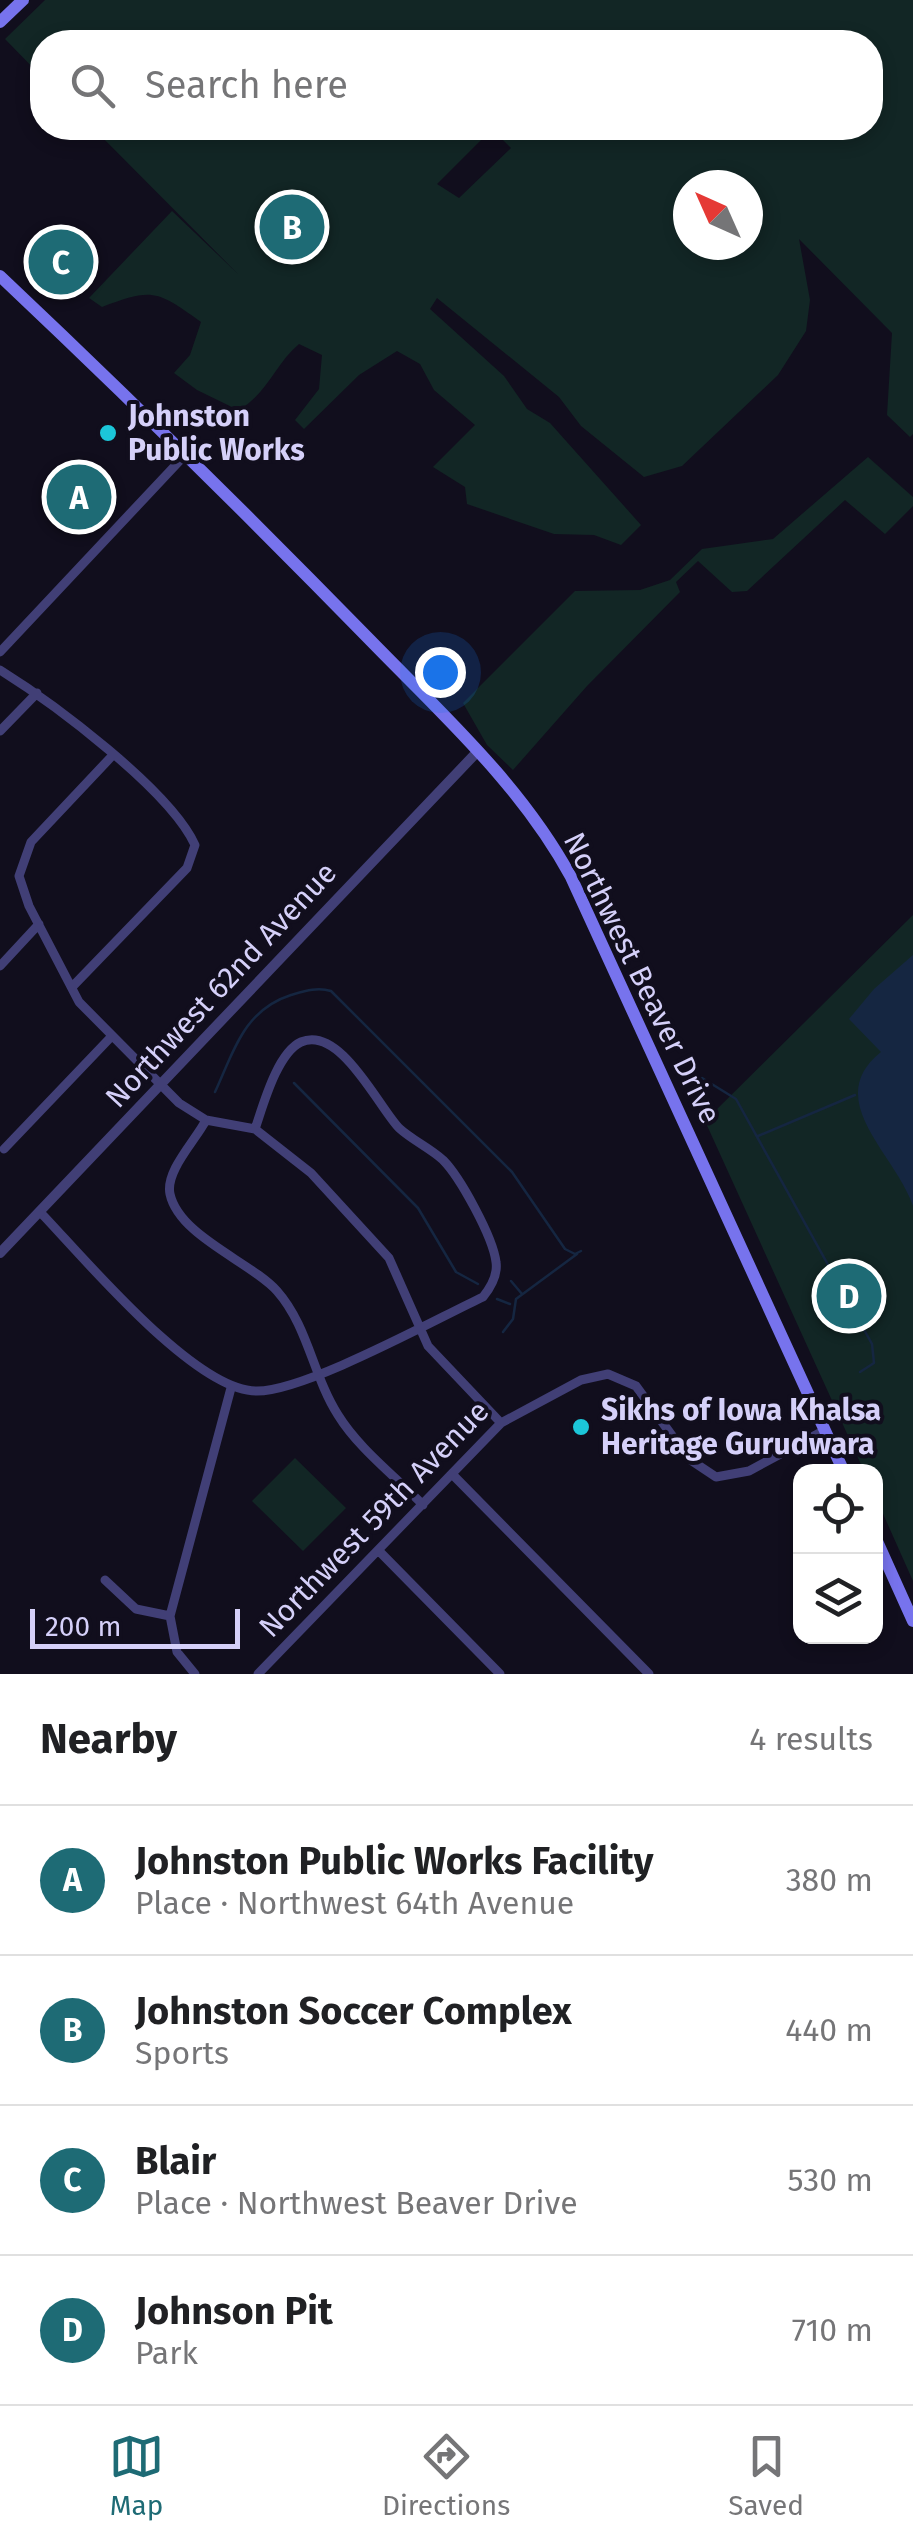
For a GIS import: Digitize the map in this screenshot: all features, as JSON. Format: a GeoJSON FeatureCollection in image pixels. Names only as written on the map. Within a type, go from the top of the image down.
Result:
{"type":"FeatureCollection","features":[{"type":"Feature","properties":{"kind":"main road"},"geometry":{"type":"LineString","coordinates":[[0,22],[23,0]]}},
{"type":"Feature","properties":{"kind":"main road","name":"Northwest Beaver Drive"},"geometry":{"type":"LineString","coordinates":[[0,276],[186,454],[523,800],[571,877],[841,1464]]}},
{"type":"Feature","properties":{"kind":"main road"},"geometry":{"type":"LineString","coordinates":[[883,1554],[913,1621]]}},
{"type":"Feature","properties":{"kind":"street"},"geometry":{"type":"LineString","coordinates":[[0,652],[186,454]]}},
{"type":"Feature","properties":{"kind":"street"},"geometry":{"type":"LineString","coordinates":[[0,670],[64,711],[178,818],[195,844],[194,857],[73,986]]}},
{"type":"Feature","properties":{"kind":"street"},"geometry":{"type":"LineString","coordinates":[[0,731],[37,693]]}},
{"type":"Feature","properties":{"kind":"street","name":"Northwest 62nd Avenue"},"geometry":{"type":"LineString","coordinates":[[2,1248],[41,1213],[478,751]]}},
{"type":"Feature","properties":{"kind":"street"},"geometry":{"type":"LineString","coordinates":[[112,756],[25,851],[19,876],[21,890],[87,1013],[158,1086],[206,1120],[254,1129],[311,1174],[379,1245],[395,1268],[416,1328],[452,1374],[501,1422]]}},
{"type":"Feature","properties":{"kind":"street"},"geometry":{"type":"LineString","coordinates":[[0,966],[39,924]]}},
{"type":"Feature","properties":{"kind":"street"},"geometry":{"type":"LineString","coordinates":[[4,1149],[110,1038]]}},
{"type":"Feature","properties":{"kind":"street"},"geometry":{"type":"LineString","coordinates":[[41,1213],[189,1362],[232,1388],[276,1390],[483,1297],[494,1280],[497,1265],[452,1170],[400,1129],[372,1088],[327,1042],[310,1040],[292,1048],[254,1129]]}},
{"type":"Feature","properties":{"kind":"street"},"geometry":{"type":"LineString","coordinates":[[206,1120],[172,1174],[171,1199],[218,1248],[276,1290],[292,1312],[342,1422],[423,1505]]}},
{"type":"Feature","properties":{"kind":"street","name":"Northwest 59th Avenue"},"geometry":{"type":"LineString","coordinates":[[258,1674],[501,1422],[581,1380],[608,1374],[636,1386],[689,1459],[716,1477],[749,1471],[826,1430]]}},
{"type":"Feature","properties":{"kind":"street"},"geometry":{"type":"LineString","coordinates":[[193,1673],[173,1642],[170,1616],[232,1388]]}},
{"type":"Feature","properties":{"kind":"street"},"geometry":{"type":"LineString","coordinates":[[452,1474],[650,1674]]}},
{"type":"Feature","properties":{"kind":"street"},"geometry":{"type":"LineString","coordinates":[[379,1551],[500,1674]]}},
{"type":"Feature","properties":{"kind":"street"},"geometry":{"type":"LineString","coordinates":[[104,1580],[136,1609],[170,1616]]}},
{"type":"Feature","properties":{"kind":"green space"},"geometry":{"type":"Polygon","coordinates":[[[45,0],[913,0],[913,434],[910,437],[887,415],[892,333],[799,239],[810,300],[806,331],[778,375],[682,466],[644,477],[581,426],[559,397],[437,298],[430,309],[504,376],[527,409],[550,423],[641,525],[621,545],[594,535],[554,534],[467,504],[465,487],[433,467],[475,425],[434,390],[420,364],[397,351],[359,375],[304,429],[295,420],[319,389],[322,355],[299,344],[256,397],[238,410],[197,390],[174,373],[190,355],[201,322],[174,303],[154,295],[102,307],[89,298],[172,211],[238,274],[105,140],[481,140],[437,184],[459,198],[511,148],[503,140],[883,140],[883,30],[30,30],[30,65],[5,39],[45,0]]]}},
{"type":"Feature","properties":{"kind":"green space"},"geometry":{"type":"Polygon","coordinates":[[[868,457],[913,497],[913,506],[885,534],[845,500],[747,591],[732,592],[698,561],[676,582],[680,592],[587,686],[513,770],[487,745],[463,703],[575,591],[640,590],[670,580],[702,549],[773,539],[868,457]]]}},
{"type":"Feature","properties":{"kind":"green space"},"geometry":{"type":"Polygon","coordinates":[[[913,915],[913,1581],[883,1514],[883,1464],[861,1464],[705,1121],[913,915]]]}},
{"type":"Feature","properties":{"kind":"green space"},"geometry":{"type":"Polygon","coordinates":[[[295,1458],[346,1508],[303,1551],[252,1501],[295,1458]]]}},
{"type":"Feature","properties":{"kind":"water"},"geometry":{"type":"Polygon","coordinates":[[[913,955],[913,1206],[860,1108],[858,1089],[864,1070],[881,1052],[849,1019],[874,989],[913,955]]]}},
{"type":"Feature","properties":{"kind":"waterway"},"geometry":{"type":"LineString","coordinates":[[215,1092],[242,1034],[262,1011],[296,994],[316,989],[331,991],[512,1172],[565,1249],[575,1254],[581,1251]]}},
{"type":"Feature","properties":{"kind":"waterway"},"geometry":{"type":"LineString","coordinates":[[702,1078],[736,1099],[872,1344],[874,1363],[860,1372]]}},
{"type":"Feature","properties":{"kind":"waterway"},"geometry":{"type":"LineString","coordinates":[[294,1083],[418,1208],[456,1272],[478,1284]]}},
{"type":"Feature","properties":{"kind":"waterway"},"geometry":{"type":"LineString","coordinates":[[758,1136],[855,1095]]}},
{"type":"Feature","properties":{"kind":"waterway"},"geometry":{"type":"LineString","coordinates":[[503,1332],[513,1319],[516,1299],[577,1254]]}},
{"type":"Feature","properties":{"kind":"waterway"},"geometry":{"type":"LineString","coordinates":[[511,1281],[522,1294]]}},
{"type":"Feature","properties":{"kind":"waterway"},"geometry":{"type":"LineString","coordinates":[[497,1299],[510,1304]]}},
{"type":"Feature","properties":{"kind":"place","name":"Johnston Soccer Complex"},"geometry":{"type":"Point","coordinates":[292,227]}},
{"type":"Feature","properties":{"kind":"place","name":"Blair"},"geometry":{"type":"Point","coordinates":[61,262]}},
{"type":"Feature","properties":{"kind":"place","name":"Johnston Public Works"},"geometry":{"type":"Point","coordinates":[108,433]}},
{"type":"Feature","properties":{"kind":"place","name":"Johnston Public Works Facility"},"geometry":{"type":"Point","coordinates":[79,497]}},
{"type":"Feature","properties":{"kind":"place","name":"Johnson Pit"},"geometry":{"type":"Point","coordinates":[849,1296]}},
{"type":"Feature","properties":{"kind":"place","name":"Sikhs of Iowa Khalsa Heritage Gurudwara"},"geometry":{"type":"Point","coordinates":[581,1427]}}]}
